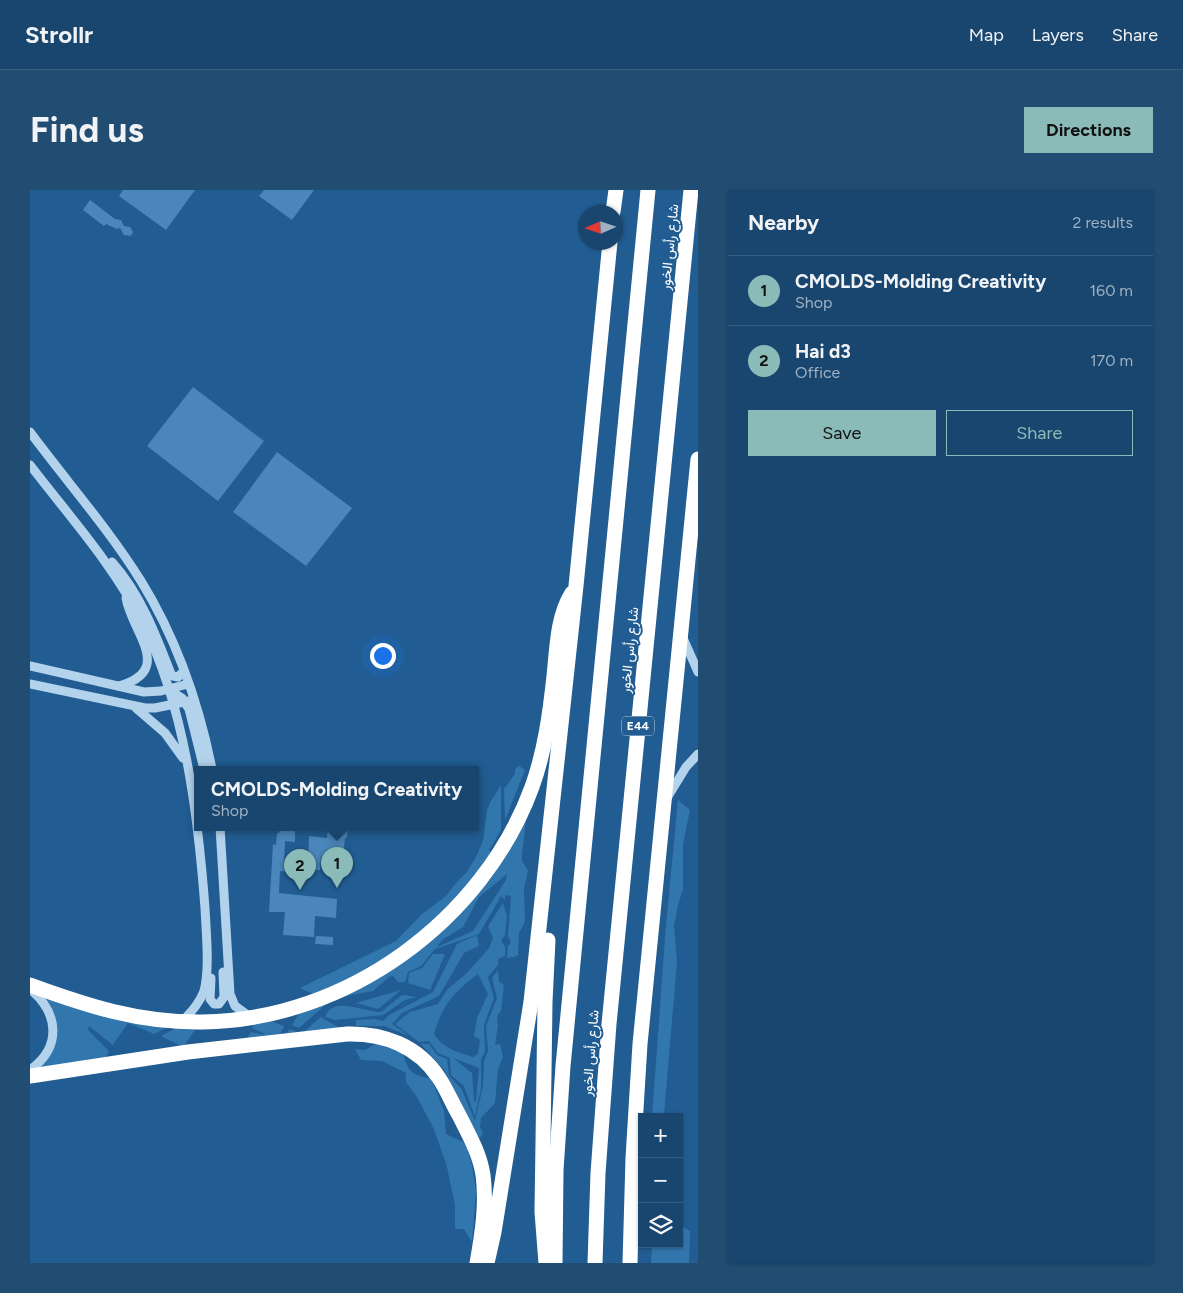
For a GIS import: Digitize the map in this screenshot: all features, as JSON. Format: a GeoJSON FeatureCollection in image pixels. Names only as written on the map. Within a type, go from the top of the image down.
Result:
{"type":"FeatureCollection","features":[{"type":"Feature","properties":{"kind":"highway"},"geometry":{"type":"LineString","coordinates":[[614,205],[616,190]]}},
{"type":"Feature","properties":{"kind":"highway","name":"شارع رأس الخور"},"geometry":{"type":"LineString","coordinates":[[555,1263],[556,1170],[563,1066],[648,190]]}},
{"type":"Feature","properties":{"kind":"highway","name":"شارع رأس الخور"},"geometry":{"type":"LineString","coordinates":[[595,1263],[599,1164],[610,1014],[691,190]]}},
{"type":"Feature","properties":{"kind":"highway"},"geometry":{"type":"LineString","coordinates":[[487,1263],[494,1232],[532,1002],[609,250]]}},
{"type":"Feature","properties":{"kind":"highway"},"geometry":{"type":"LineString","coordinates":[[630,1263],[636,1092],[698,459]]}},
{"type":"Feature","properties":{"kind":"highway"},"geometry":{"type":"LineString","coordinates":[[30,986],[107,1011],[140,1018],[182,1022],[211,1022],[251,1017],[295,1008],[360,981],[416,945],[446,918],[483,877],[524,807],[538,769],[547,731],[562,614],[565,604],[576,586]]}},
{"type":"Feature","properties":{"kind":"highway"},"geometry":{"type":"LineString","coordinates":[[546,869],[551,884],[545,1002],[542,1212],[546,1263]]}},
{"type":"Feature","properties":{"kind":"highway"},"geometry":{"type":"LineString","coordinates":[[30,1076],[188,1052],[347,1034],[370,1035],[399,1043],[420,1057],[439,1077],[476,1149],[483,1174],[484,1196],[477,1263]]}},
{"type":"Feature","properties":{"kind":"street"},"geometry":{"type":"LineString","coordinates":[[30,432],[105,528],[141,582],[165,625],[188,684],[189,704],[203,766]]}},
{"type":"Feature","properties":{"kind":"street"},"geometry":{"type":"LineString","coordinates":[[30,465],[100,552],[146,630],[169,690],[174,709],[188,768],[194,814]]}},
{"type":"Feature","properties":{"kind":"street"},"geometry":{"type":"LineString","coordinates":[[100,552],[112,563],[148,619],[171,674],[178,677],[184,671]]}},
{"type":"Feature","properties":{"kind":"street"},"geometry":{"type":"LineString","coordinates":[[118,687],[138,679],[148,663],[146,650],[128,610],[125,592]]}},
{"type":"Feature","properties":{"kind":"street"},"geometry":{"type":"LineString","coordinates":[[681,632],[698,672]]}},
{"type":"Feature","properties":{"kind":"street"},"geometry":{"type":"LineString","coordinates":[[30,666],[144,692],[169,690],[188,684]]}},
{"type":"Feature","properties":{"kind":"street"},"geometry":{"type":"LineString","coordinates":[[30,684],[131,706],[177,709],[189,704]]}},
{"type":"Feature","properties":{"kind":"street"},"geometry":{"type":"LineString","coordinates":[[169,690],[178,694],[189,704],[204,734],[211,766]]}},
{"type":"Feature","properties":{"kind":"street"},"geometry":{"type":"LineString","coordinates":[[131,706],[149,718],[165,733],[178,749],[188,768]]}},
{"type":"Feature","properties":{"kind":"street"},"geometry":{"type":"LineString","coordinates":[[663,805],[686,767],[698,754]]}},
{"type":"Feature","properties":{"kind":"street"},"geometry":{"type":"LineString","coordinates":[[182,1022],[197,1005],[204,990],[206,975],[201,868],[196,831]]}},
{"type":"Feature","properties":{"kind":"street"},"geometry":{"type":"LineString","coordinates":[[220,831],[230,990],[232,1001],[239,1009],[251,1017]]}},
{"type":"Feature","properties":{"kind":"street"},"geometry":{"type":"LineString","coordinates":[[206,949],[211,956],[209,997],[214,1004],[219,1004],[223,1000],[223,965],[227,955]]}},
{"type":"Feature","properties":{"kind":"street"},"geometry":{"type":"LineString","coordinates":[[30,986],[48,1008],[52,1018],[53,1029],[52,1040],[48,1050],[42,1059],[30,1070]]}},
{"type":"Feature","properties":{"kind":"shaded area"},"geometry":{"type":"Polygon","coordinates":[[[519,766],[525,770],[505,820],[504,789],[515,774],[515,769],[519,766]]]}},
{"type":"Feature","properties":{"kind":"shaded area"},"geometry":{"type":"Polygon","coordinates":[[[501,785],[501,830],[489,850],[492,855],[466,889],[414,939],[367,971],[313,994],[300,988],[396,941],[421,915],[446,896],[467,872],[476,857],[483,841],[487,810],[501,785]]]}},
{"type":"Feature","properties":{"kind":"shaded area"},"geometry":{"type":"Polygon","coordinates":[[[678,800],[690,810],[683,844],[683,889],[674,926],[677,962],[664,1113],[652,1113],[666,925],[678,800]]]}},
{"type":"Feature","properties":{"kind":"shaded area"},"geometry":{"type":"Polygon","coordinates":[[[526,819],[522,856],[522,861],[528,870],[524,889],[525,922],[519,933],[518,955],[507,958],[508,946],[511,942],[508,936],[511,896],[505,895],[505,900],[501,896],[479,934],[435,949],[421,966],[408,972],[405,982],[398,982],[393,976],[389,977],[373,991],[350,995],[333,1001],[441,932],[490,880],[510,850],[526,819]],[[507,874],[479,897],[463,927],[442,940],[437,947],[473,931],[506,880],[507,874]]]}},
{"type":"Feature","properties":{"kind":"shaded area"},"geometry":{"type":"Polygon","coordinates":[[[503,903],[507,916],[505,935],[501,941],[505,946],[505,956],[498,959],[498,965],[488,977],[494,998],[484,1025],[485,1052],[481,1059],[481,1088],[475,1117],[464,1086],[451,1075],[450,1058],[438,1053],[429,1041],[419,1042],[395,1024],[410,1012],[438,1004],[447,990],[468,972],[489,948],[493,938],[488,926],[503,903]],[[478,974],[450,999],[441,1015],[434,1034],[446,1047],[473,1057],[478,1054],[480,1042],[474,1036],[477,1018],[488,994],[478,974]],[[453,1058],[472,1073],[474,1101],[476,1102],[479,1068],[453,1058]]]}},
{"type":"Feature","properties":{"kind":"shaded area"},"geometry":{"type":"Polygon","coordinates":[[[477,935],[479,946],[464,953],[439,996],[402,1013],[392,1024],[409,1036],[384,1026],[356,1026],[356,1020],[375,1019],[383,1021],[389,1015],[433,992],[457,944],[477,935]]]}},
{"type":"Feature","properties":{"kind":"shaded area"},"geometry":{"type":"Polygon","coordinates":[[[433,954],[445,954],[430,990],[408,983],[409,973],[422,968],[433,954]]]}},
{"type":"Feature","properties":{"kind":"shaded area"},"geometry":{"type":"Polygon","coordinates":[[[498,970],[499,982],[504,985],[501,1011],[498,1014],[495,1045],[500,1044],[503,1057],[498,1069],[495,1103],[481,1118],[480,1127],[483,1134],[479,1139],[445,1071],[421,1044],[429,1044],[437,1055],[447,1059],[449,1076],[461,1088],[475,1121],[483,1086],[484,1061],[488,1051],[486,1026],[497,998],[492,978],[498,970]]]}},
{"type":"Feature","properties":{"kind":"shaded area"},"geometry":{"type":"Polygon","coordinates":[[[401,990],[378,1009],[356,1003],[401,990]]]}},
{"type":"Feature","properties":{"kind":"shaded area"},"geometry":{"type":"Polygon","coordinates":[[[43,994],[172,1025],[154,1034],[128,1023],[113,1045],[89,1026],[88,1030],[109,1051],[104,1060],[37,1070],[55,1020],[51,1006],[43,994]]]}},
{"type":"Feature","properties":{"kind":"shaded area"},"geometry":{"type":"Polygon","coordinates":[[[402,995],[417,997],[405,1000],[383,1015],[335,1020],[325,1017],[329,1010],[341,1006],[381,1012],[402,995]]]}},
{"type":"Feature","properties":{"kind":"shaded area"},"geometry":{"type":"Polygon","coordinates":[[[331,1000],[299,1028],[292,1025],[301,1010],[331,1000]]]}},
{"type":"Feature","properties":{"kind":"shaded area"},"geometry":{"type":"Polygon","coordinates":[[[321,1017],[339,1028],[283,1037],[290,1029],[301,1034],[321,1017]]]}},
{"type":"Feature","properties":{"kind":"shaded area"},"geometry":{"type":"Polygon","coordinates":[[[257,1021],[273,1022],[284,1026],[280,1035],[283,1037],[246,1040],[251,1032],[265,1034],[252,1028],[257,1021]]]}},
{"type":"Feature","properties":{"kind":"shaded area"},"geometry":{"type":"Polygon","coordinates":[[[178,1027],[197,1027],[183,1047],[161,1036],[178,1027]]]}},
{"type":"Feature","properties":{"kind":"shaded area"},"geometry":{"type":"Polygon","coordinates":[[[377,1043],[394,1049],[404,1056],[407,1066],[415,1074],[431,1078],[444,1111],[446,1134],[463,1142],[468,1150],[476,1191],[472,1242],[464,1229],[455,1229],[455,1205],[446,1163],[433,1127],[417,1097],[406,1082],[406,1073],[382,1061],[361,1060],[355,1049],[365,1050],[377,1043]]]}},
{"type":"Feature","properties":{"kind":"shaded area"},"geometry":{"type":"Polygon","coordinates":[[[683,1227],[690,1231],[689,1263],[651,1263],[652,1248],[683,1248],[683,1227]]]}},
{"type":"Feature","properties":{"kind":"building"},"geometry":{"type":"Polygon","coordinates":[[[123,190],[195,190],[166,230],[119,196],[123,190]]]}},
{"type":"Feature","properties":{"kind":"building"},"geometry":{"type":"Polygon","coordinates":[[[264,190],[314,190],[292,220],[259,196],[264,190]]]}},
{"type":"Feature","properties":{"kind":"building"},"geometry":{"type":"Polygon","coordinates":[[[90,200],[115,219],[121,220],[124,226],[130,227],[133,232],[131,236],[124,235],[120,228],[117,229],[106,224],[104,226],[83,210],[90,200]]]}},
{"type":"Feature","properties":{"kind":"building"},"geometry":{"type":"Polygon","coordinates":[[[193,387],[264,441],[218,501],[147,446],[193,387]]]}},
{"type":"Feature","properties":{"kind":"building"},"geometry":{"type":"Polygon","coordinates":[[[277,452],[352,508],[306,566],[233,512],[277,452]]]}},
{"type":"Feature","properties":{"kind":"building"},"geometry":{"type":"Polygon","coordinates":[[[279,831],[295,831],[295,842],[285,841],[284,863],[308,865],[309,836],[327,838],[328,831],[348,831],[343,859],[321,857],[320,870],[311,870],[311,874],[280,871],[279,893],[337,899],[336,918],[315,916],[314,937],[283,935],[285,912],[269,912],[273,844],[276,845],[277,833],[279,831]]]}},
{"type":"Feature","properties":{"kind":"building"},"geometry":{"type":"Polygon","coordinates":[[[316,936],[333,937],[333,945],[315,944],[316,936]]]}},
{"type":"Feature","properties":{"kind":"place","name":"CMOLDS-Molding Creativity"},"geometry":{"type":"Point","coordinates":[337,888]}},
{"type":"Feature","properties":{"kind":"place","name":"Hai d3"},"geometry":{"type":"Point","coordinates":[300,890]}}]}
